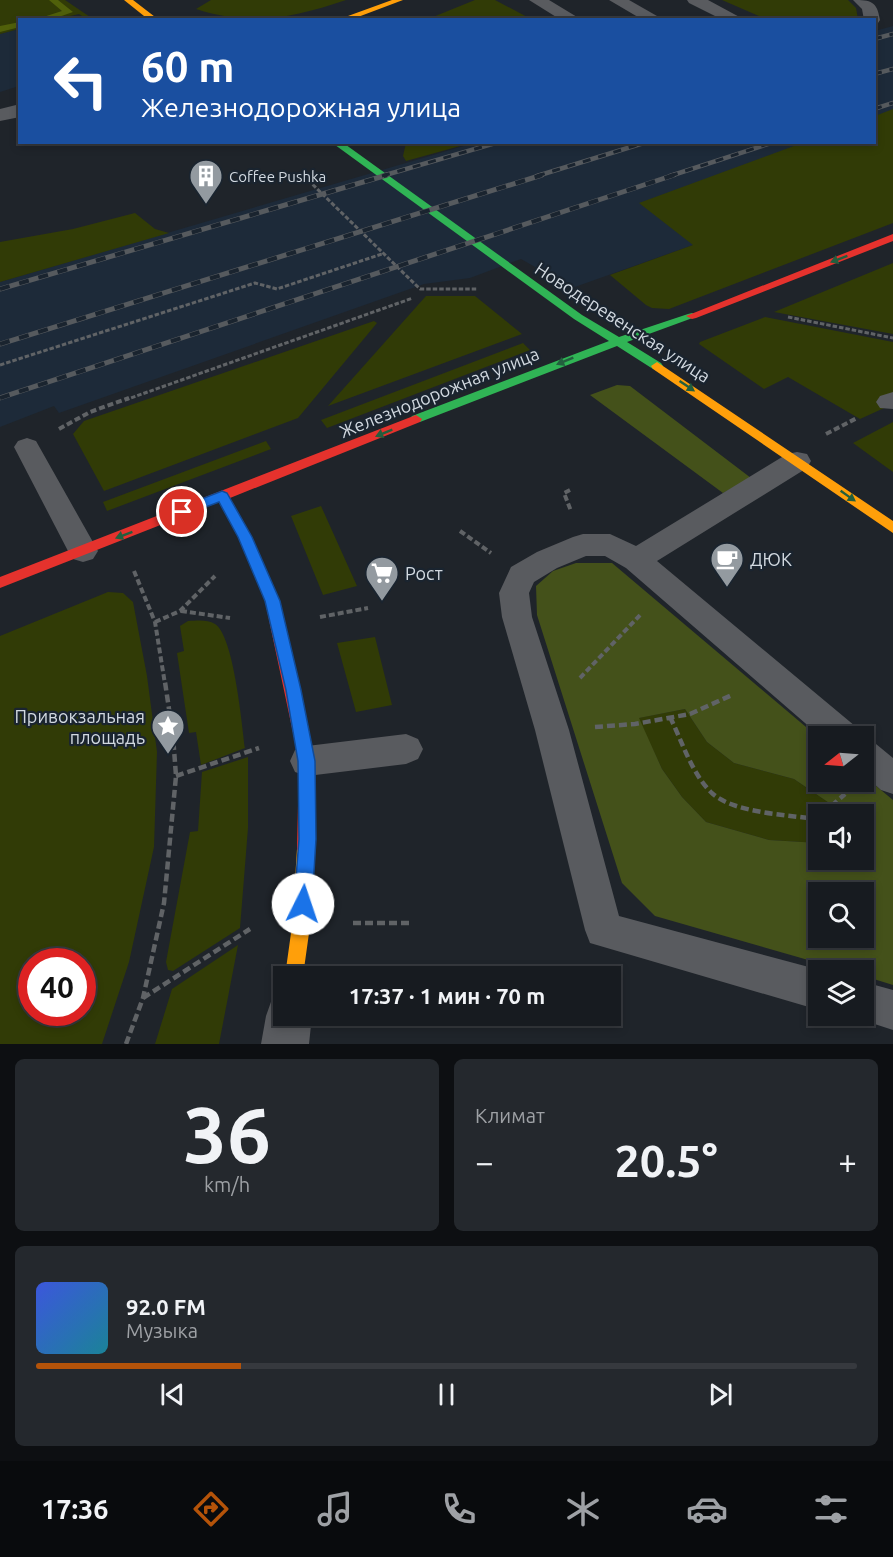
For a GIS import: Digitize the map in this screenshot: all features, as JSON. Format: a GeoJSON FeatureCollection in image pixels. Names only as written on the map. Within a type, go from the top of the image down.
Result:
{"type":"FeatureCollection","features":[{"type":"Feature","properties":{"kind":"main road"},"geometry":{"type":"LineString","coordinates":[[128,0],[152,18]]}},
{"type":"Feature","properties":{"kind":"main road"},"geometry":{"type":"LineString","coordinates":[[347,18],[399,0]]}},
{"type":"Feature","properties":{"kind":"main road","name":"Новодеревенская улица"},"geometry":{"type":"LineString","coordinates":[[338,144],[579,317],[620,342],[893,528]]}},
{"type":"Feature","properties":{"kind":"main road","name":"Железнодорожная улица"},"geometry":{"type":"LineString","coordinates":[[0,583],[582,354],[620,342],[893,237]]}},
{"type":"Feature","properties":{"kind":"main road"},"geometry":{"type":"LineString","coordinates":[[222,496],[245,537],[272,601],[307,761],[307,839],[301,926],[295,966]]}},
{"type":"Feature","properties":{"kind":"street"},"geometry":{"type":"LineString","coordinates":[[0,115],[18,110]]}},
{"type":"Feature","properties":{"kind":"street"},"geometry":{"type":"LineString","coordinates":[[285,1044],[288,1026]]}},
{"type":"Feature","properties":{"kind":"lane"},"geometry":{"type":"LineString","coordinates":[[537,0],[570,18]]}},
{"type":"Feature","properties":{"kind":"lane"},"geometry":{"type":"LineString","coordinates":[[617,0],[652,18]]}},
{"type":"Feature","properties":{"kind":"lane"},"geometry":{"type":"LineString","coordinates":[[695,0],[734,18]]}},
{"type":"Feature","properties":{"kind":"lane"},"geometry":{"type":"LineString","coordinates":[[861,0],[870,7],[872,18]]}},
{"type":"Feature","properties":{"kind":"lane"},"geometry":{"type":"LineString","coordinates":[[27,447],[83,551]]}},
{"type":"Feature","properties":{"kind":"lane"},"geometry":{"type":"LineString","coordinates":[[636,560],[797,461]]}},
{"type":"Feature","properties":{"kind":"lane"},"geometry":{"type":"LineString","coordinates":[[808,987],[604,930],[542,730],[514,594],[522,574],[547,560],[583,545],[610,545],[636,560],[831,726]]}},
{"type":"Feature","properties":{"kind":"lane"},"geometry":{"type":"LineString","coordinates":[[307,761],[406,749]]}},
{"type":"Feature","properties":{"kind":"lane"},"geometry":{"type":"LineString","coordinates":[[874,763],[893,779]]}},
{"type":"Feature","properties":{"kind":"lane"},"geometry":{"type":"LineString","coordinates":[[874,1005],[893,1010]]}},
{"type":"Feature","properties":{"kind":"path"},"geometry":{"type":"LineString","coordinates":[[308,180],[420,289],[479,290]]}},
{"type":"Feature","properties":{"kind":"path"},"geometry":{"type":"LineString","coordinates":[[0,365],[255,283],[277,289],[382,254]]}},
{"type":"Feature","properties":{"kind":"path"},"geometry":{"type":"LineString","coordinates":[[27,447],[90,412],[413,298]]}},
{"type":"Feature","properties":{"kind":"path"},"geometry":{"type":"LineString","coordinates":[[785,316],[893,338]]}},
{"type":"Feature","properties":{"kind":"path"},"geometry":{"type":"LineString","coordinates":[[564,493],[570,490]]}},
{"type":"Feature","properties":{"kind":"path"},"geometry":{"type":"LineString","coordinates":[[126,1044],[143,998],[164,903],[176,776],[173,736],[155,622],[134,571]]}},
{"type":"Feature","properties":{"kind":"path"},"geometry":{"type":"LineString","coordinates":[[155,622],[180,611],[219,572]]}},
{"type":"Feature","properties":{"kind":"path"},"geometry":{"type":"LineString","coordinates":[[319,617],[368,608]]}},
{"type":"Feature","properties":{"kind":"path"},"geometry":{"type":"LineString","coordinates":[[578,681],[647,608]]}},
{"type":"Feature","properties":{"kind":"path"},"geometry":{"type":"LineString","coordinates":[[180,611],[232,618]]}},
{"type":"Feature","properties":{"kind":"path"},"geometry":{"type":"LineString","coordinates":[[542,730],[635,724],[690,714],[749,688],[769,674]]}},
{"type":"Feature","properties":{"kind":"path"},"geometry":{"type":"LineString","coordinates":[[670,717],[699,773],[713,794],[728,804],[808,818]]}},
{"type":"Feature","properties":{"kind":"path"},"geometry":{"type":"LineString","coordinates":[[176,776],[259,748]]}},
{"type":"Feature","properties":{"kind":"path"},"geometry":{"type":"LineString","coordinates":[[834,804],[847,792]]}},
{"type":"Feature","properties":{"kind":"path"},"geometry":{"type":"LineString","coordinates":[[353,923],[412,923]]}},
{"type":"Feature","properties":{"kind":"path"},"geometry":{"type":"LineString","coordinates":[[143,998],[253,927]]}},
{"type":"Feature","properties":{"kind":"shaded area"},"geometry":{"type":"Polygon","coordinates":[[[893,26],[893,121],[876,127],[876,31],[893,26]]]}},
{"type":"Feature","properties":{"kind":"shaded area"},"geometry":{"type":"Polygon","coordinates":[[[18,29],[18,86],[0,92],[0,34],[18,29]]]}},
{"type":"Feature","properties":{"kind":"shaded area"},"geometry":{"type":"Polygon","coordinates":[[[471,144],[829,144],[693,245],[572,288],[521,259],[470,278],[424,284],[59,413],[54,406],[0,427],[0,282],[471,144]]]}},
{"type":"Feature","properties":{"kind":"green space"},"geometry":{"type":"Polygon","coordinates":[[[0,0],[65,0],[92,18],[85,18],[79,14],[61,18],[18,18],[18,29],[0,34],[0,0]]]}},
{"type":"Feature","properties":{"kind":"green space"},"geometry":{"type":"Polygon","coordinates":[[[211,0],[346,0],[308,12],[272,18],[235,18],[196,9],[211,0]]]}},
{"type":"Feature","properties":{"kind":"green space"},"geometry":{"type":"Polygon","coordinates":[[[475,0],[495,0],[529,18],[430,18],[475,0]]]}},
{"type":"Feature","properties":{"kind":"green space"},"geometry":{"type":"Polygon","coordinates":[[[722,0],[848,0],[856,8],[858,18],[764,18],[722,0]]]}},
{"type":"Feature","properties":{"kind":"green space"},"geometry":{"type":"Polygon","coordinates":[[[893,109],[893,223],[669,309],[652,308],[646,305],[610,275],[693,245],[639,203],[799,144],[876,144],[876,116],[893,109]]]}},
{"type":"Feature","properties":{"kind":"green space"},"geometry":{"type":"Polygon","coordinates":[[[406,144],[467,144],[406,161],[403,156],[406,144]]]}},
{"type":"Feature","properties":{"kind":"green space"},"geometry":{"type":"Polygon","coordinates":[[[135,213],[155,229],[169,233],[0,282],[0,242],[73,229],[135,213]]]}},
{"type":"Feature","properties":{"kind":"green space"},"geometry":{"type":"Polygon","coordinates":[[[893,263],[893,334],[774,312],[893,263]]]}},
{"type":"Feature","properties":{"kind":"green space"},"geometry":{"type":"Polygon","coordinates":[[[426,296],[475,296],[522,334],[328,406],[426,296]]]}},
{"type":"Feature","properties":{"kind":"green space"},"geometry":{"type":"Polygon","coordinates":[[[765,317],[893,342],[893,404],[860,419],[788,377],[764,389],[699,344],[765,317]]]}},
{"type":"Feature","properties":{"kind":"green space"},"geometry":{"type":"Polygon","coordinates":[[[374,321],[377,323],[298,418],[104,491],[73,434],[84,421],[374,321]]]}},
{"type":"Feature","properties":{"kind":"green space"},"geometry":{"type":"Polygon","coordinates":[[[523,343],[530,350],[327,428],[321,420],[523,343]]]}},
{"type":"Feature","properties":{"kind":"green space"},"geometry":{"type":"Polygon","coordinates":[[[617,385],[630,386],[751,478],[723,493],[590,395],[617,385]]]}},
{"type":"Feature","properties":{"kind":"green space"},"geometry":{"type":"Polygon","coordinates":[[[893,422],[893,472],[853,443],[893,422]]]}},
{"type":"Feature","properties":{"kind":"green space"},"geometry":{"type":"Polygon","coordinates":[[[266,441],[271,449],[107,511],[103,502],[266,441]]]}},
{"type":"Feature","properties":{"kind":"green space"},"geometry":{"type":"Polygon","coordinates":[[[321,506],[357,586],[323,595],[291,516],[321,506]]]}},
{"type":"Feature","properties":{"kind":"green space"},"geometry":{"type":"Polygon","coordinates":[[[576,563],[612,563],[808,729],[808,789],[794,779],[734,763],[707,742],[685,709],[639,718],[662,769],[682,797],[706,822],[769,840],[808,842],[808,870],[874,870],[874,804],[831,804],[813,792],[874,792],[874,784],[893,800],[893,985],[874,979],[874,960],[808,960],[655,916],[622,883],[537,615],[536,586],[553,571],[576,563]]]}},
{"type":"Feature","properties":{"kind":"green space"},"geometry":{"type":"Polygon","coordinates":[[[108,592],[123,593],[133,602],[147,676],[157,752],[154,847],[129,962],[102,1044],[0,1044],[0,636],[108,592]]]}},
{"type":"Feature","properties":{"kind":"green space"},"geometry":{"type":"Polygon","coordinates":[[[188,621],[212,622],[222,632],[236,682],[245,748],[201,765],[196,732],[189,733],[177,653],[184,651],[180,626],[188,621]]]}},
{"type":"Feature","properties":{"kind":"green space"},"geometry":{"type":"Polygon","coordinates":[[[375,637],[392,705],[356,712],[337,643],[375,637]]]}},
{"type":"Feature","properties":{"kind":"green space"},"geometry":{"type":"Polygon","coordinates":[[[685,709],[707,742],[734,763],[794,779],[808,789],[808,792],[813,792],[831,804],[808,804],[808,842],[769,840],[706,822],[682,797],[662,769],[638,718],[685,709]]]}},
{"type":"Feature","properties":{"kind":"green space"},"geometry":{"type":"Polygon","coordinates":[[[248,757],[248,828],[240,928],[173,971],[168,970],[166,962],[190,832],[198,831],[202,772],[248,757]]]}},
{"type":"Feature","properties":{"kind":"green space"},"geometry":{"type":"Polygon","coordinates":[[[238,945],[219,1044],[155,1044],[172,989],[238,945]]]}},
{"type":"Feature","properties":{"kind":"waterway"},"geometry":{"type":"LineString","coordinates":[[46,18],[69,12],[53,0]]}},
{"type":"Feature","properties":{"kind":"waterway"},"geometry":{"type":"LineString","coordinates":[[0,29],[18,24]]}},
{"type":"Feature","properties":{"kind":"railway"},"geometry":{"type":"LineString","coordinates":[[876,38],[893,34]]}},
{"type":"Feature","properties":{"kind":"railway"},"geometry":{"type":"LineString","coordinates":[[876,73],[893,69]]}},
{"type":"Feature","properties":{"kind":"railway"},"geometry":{"type":"LineString","coordinates":[[876,108],[893,103]]}},
{"type":"Feature","properties":{"kind":"railway"},"geometry":{"type":"LineString","coordinates":[[382,176],[492,144]]}},
{"type":"Feature","properties":{"kind":"railway"},"geometry":{"type":"LineString","coordinates":[[537,176],[641,144]]}},
{"type":"Feature","properties":{"kind":"railway"},"geometry":{"type":"LineString","coordinates":[[670,176],[768,144]]}},
{"type":"Feature","properties":{"kind":"railway"},"geometry":{"type":"LineString","coordinates":[[0,289],[387,175]]}},
{"type":"Feature","properties":{"kind":"railway"},"geometry":{"type":"LineString","coordinates":[[0,344],[542,175]]}},
{"type":"Feature","properties":{"kind":"railway"},"geometry":{"type":"LineString","coordinates":[[0,398],[674,175]]}},
{"type":"Feature","properties":{"kind":"traffic: fast"},"geometry":{"type":"LineString","coordinates":[[338,144],[578,317],[657,366]]}},
{"type":"Feature","properties":{"kind":"traffic: fast"},"geometry":{"type":"LineString","coordinates":[[416,419],[582,354],[692,316]]}},
{"type":"Feature","properties":{"kind":"traffic: slow"},"geometry":{"type":"LineString","coordinates":[[128,0],[152,18]]}},
{"type":"Feature","properties":{"kind":"traffic: slow"},"geometry":{"type":"LineString","coordinates":[[347,18],[399,0]]}},
{"type":"Feature","properties":{"kind":"traffic: slow"},"geometry":{"type":"LineString","coordinates":[[657,366],[893,528]]}},
{"type":"Feature","properties":{"kind":"traffic: slow"},"geometry":{"type":"LineString","coordinates":[[295,966],[301,926],[306,849]]}},
{"type":"Feature","properties":{"kind":"traffic: jam"},"geometry":{"type":"LineString","coordinates":[[692,316],[893,237]]}},
{"type":"Feature","properties":{"kind":"traffic: jam"},"geometry":{"type":"LineString","coordinates":[[0,583],[416,419]]}},
{"type":"Feature","properties":{"kind":"traffic: jam"},"geometry":{"type":"LineString","coordinates":[[222,496],[245,537],[272,601],[307,761],[306,849]]}},
{"type":"Feature","properties":{"kind":"place","name":"Coffee Pushka"},"geometry":{"type":"Point","coordinates":[206,205]}},
{"type":"Feature","properties":{"kind":"place","name":"ДЮК"},"geometry":{"type":"Point","coordinates":[727,588]}},
{"type":"Feature","properties":{"kind":"place","name":"Рост"},"geometry":{"type":"Point","coordinates":[382,602]}},
{"type":"Feature","properties":{"kind":"place","name":"Привокзальная площадь"},"geometry":{"type":"Point","coordinates":[168,755]}},
{"type":"Feature","properties":{"kind":"route"},"geometry":{"type":"LineString","coordinates":[[182,512],[222,496],[245,537],[272,601],[307,761],[307,839],[303,904]]}}]}
